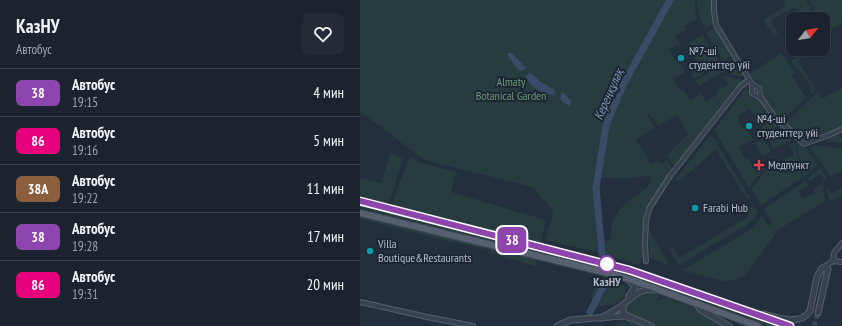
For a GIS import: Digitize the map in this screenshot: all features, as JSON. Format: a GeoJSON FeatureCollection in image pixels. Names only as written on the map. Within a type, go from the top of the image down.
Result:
{"type":"FeatureCollection","features":[{"type":"Feature","properties":{"kind":"main road"},"geometry":{"type":"LineString","coordinates":[[360,201],[620,267],[644,274],[716,301],[790,326]]}},
{"type":"Feature","properties":{"kind":"main road"},"geometry":{"type":"LineString","coordinates":[[360,212],[616,275],[758,326]]}},
{"type":"Feature","properties":{"kind":"street"},"geometry":{"type":"LineString","coordinates":[[714,0],[716,25],[750,82],[752,93],[761,98]]}},
{"type":"Feature","properties":{"kind":"street"},"geometry":{"type":"LineString","coordinates":[[750,82],[759,88],[761,98],[777,120],[804,144],[810,143],[841,129],[842,135]]}},
{"type":"Feature","properties":{"kind":"street"},"geometry":{"type":"LineString","coordinates":[[646,261],[646,219],[650,207],[670,176],[741,86],[750,82]]}},
{"type":"Feature","properties":{"kind":"street"},"geometry":{"type":"LineString","coordinates":[[716,301],[781,319],[798,320],[807,315],[810,310],[817,277],[833,261],[834,253],[842,243]]}},
{"type":"Feature","properties":{"kind":"street"},"geometry":{"type":"LineString","coordinates":[[833,261],[842,262]]}},
{"type":"Feature","properties":{"kind":"street"},"geometry":{"type":"LineString","coordinates":[[818,313],[825,269],[832,264],[842,262]]}},
{"type":"Feature","properties":{"kind":"street"},"geometry":{"type":"LineString","coordinates":[[616,275],[634,285],[633,291],[621,308]]}},
{"type":"Feature","properties":{"kind":"street"},"geometry":{"type":"LineString","coordinates":[[601,318],[621,308],[637,293],[646,289],[668,293]]}},
{"type":"Feature","properties":{"kind":"street"},"geometry":{"type":"LineString","coordinates":[[360,302],[473,326]]}},
{"type":"Feature","properties":{"kind":"street"},"geometry":{"type":"LineString","coordinates":[[696,304],[704,312],[729,326]]}},
{"type":"Feature","properties":{"kind":"street"},"geometry":{"type":"LineString","coordinates":[[621,308],[630,318]]}},
{"type":"Feature","properties":{"kind":"street"},"geometry":{"type":"LineString","coordinates":[[557,326],[571,320],[623,316],[651,326]]}},
{"type":"Feature","properties":{"kind":"green space","name":"Almaty Botanical Garden"},"geometry":{"type":"Polygon","coordinates":[[[360,0],[695,0],[697,19],[685,26],[687,29],[675,36],[680,44],[669,49],[675,61],[678,60],[685,72],[673,79],[680,91],[683,89],[690,101],[701,93],[706,102],[718,94],[717,91],[728,84],[724,76],[741,80],[741,82],[674,166],[667,155],[688,134],[677,115],[658,126],[649,113],[647,114],[655,128],[636,140],[652,164],[658,159],[661,164],[667,160],[672,169],[648,205],[644,214],[642,241],[643,255],[639,265],[596,252],[545,240],[554,212],[533,187],[424,160],[360,111],[360,0]],[[651,176],[602,178],[596,182],[594,201],[597,244],[607,243],[609,241],[612,222],[618,212],[625,204],[649,185],[651,176]]]}},
{"type":"Feature","properties":{"kind":"green space"},"geometry":{"type":"Polygon","coordinates":[[[697,0],[712,0],[711,5],[714,23],[705,29],[699,15],[697,0]]]}},
{"type":"Feature","properties":{"kind":"green space"},"geometry":{"type":"Polygon","coordinates":[[[782,0],[806,0],[814,12],[809,12],[808,10],[805,12],[804,10],[800,12],[794,7],[771,21],[778,33],[774,37],[763,20],[786,6],[782,0]]]}},
{"type":"Feature","properties":{"kind":"green space"},"geometry":{"type":"Polygon","coordinates":[[[809,0],[842,0],[842,23],[830,30],[830,12],[816,12],[809,0]]]}},
{"type":"Feature","properties":{"kind":"green space"},"geometry":{"type":"Polygon","coordinates":[[[716,27],[732,55],[723,61],[706,33],[716,27]]]}},
{"type":"Feature","properties":{"kind":"green space"},"geometry":{"type":"Polygon","coordinates":[[[703,35],[720,63],[694,79],[691,74],[701,68],[688,48],[689,43],[703,35]]]}},
{"type":"Feature","properties":{"kind":"green space"},"geometry":{"type":"Polygon","coordinates":[[[781,53],[795,73],[792,76],[804,95],[806,94],[805,98],[782,121],[767,104],[761,86],[750,74],[781,53]]]}},
{"type":"Feature","properties":{"kind":"green space"},"geometry":{"type":"Polygon","coordinates":[[[799,56],[806,56],[798,61],[816,90],[812,94],[810,91],[812,89],[800,70],[798,71],[791,61],[799,56]]]}},
{"type":"Feature","properties":{"kind":"green space"},"geometry":{"type":"Polygon","coordinates":[[[734,58],[743,72],[743,77],[731,74],[725,63],[734,58]]]}},
{"type":"Feature","properties":{"kind":"green space"},"geometry":{"type":"Polygon","coordinates":[[[722,65],[726,73],[722,72],[699,86],[696,81],[722,65]]]}},
{"type":"Feature","properties":{"kind":"green space"},"geometry":{"type":"Polygon","coordinates":[[[746,88],[750,96],[759,100],[778,126],[765,133],[750,109],[737,117],[743,129],[746,128],[753,140],[739,147],[745,159],[748,158],[755,170],[764,165],[764,169],[749,188],[714,130],[746,88]]]}},
{"type":"Feature","properties":{"kind":"green space"},"geometry":{"type":"Polygon","coordinates":[[[842,88],[842,126],[820,136],[803,138],[792,128],[784,124],[818,92],[822,99],[842,88]]]}},
{"type":"Feature","properties":{"kind":"green space"},"geometry":{"type":"Polygon","coordinates":[[[780,128],[794,138],[774,149],[766,136],[780,128]]]}},
{"type":"Feature","properties":{"kind":"green space"},"geometry":{"type":"Polygon","coordinates":[[[711,134],[751,200],[746,198],[716,149],[680,181],[675,180],[711,134]]]}},
{"type":"Feature","properties":{"kind":"green space"},"geometry":{"type":"Polygon","coordinates":[[[839,134],[842,139],[842,143],[825,141],[839,134]]]}},
{"type":"Feature","properties":{"kind":"green space"},"geometry":{"type":"Polygon","coordinates":[[[763,139],[771,151],[763,156],[755,143],[763,139]]]}},
{"type":"Feature","properties":{"kind":"green space"},"geometry":{"type":"Polygon","coordinates":[[[796,141],[806,148],[818,165],[803,178],[796,141]]]}},
{"type":"Feature","properties":{"kind":"green space"},"geometry":{"type":"Polygon","coordinates":[[[795,142],[802,178],[761,205],[751,189],[766,170],[767,162],[772,170],[784,163],[782,161],[794,154],[789,145],[795,142]]]}},
{"type":"Feature","properties":{"kind":"green space"},"geometry":{"type":"Polygon","coordinates":[[[815,145],[842,148],[842,170],[831,177],[810,148],[815,145]]]}},
{"type":"Feature","properties":{"kind":"green space"},"geometry":{"type":"Polygon","coordinates":[[[391,152],[403,159],[390,200],[388,200],[385,204],[360,197],[360,178],[381,183],[391,152]]]}},
{"type":"Feature","properties":{"kind":"green space"},"geometry":{"type":"Polygon","coordinates":[[[412,157],[420,162],[456,172],[451,192],[545,220],[541,245],[391,206],[409,158],[412,157]]]}},
{"type":"Feature","properties":{"kind":"green space"},"geometry":{"type":"Polygon","coordinates":[[[820,168],[827,178],[825,181],[820,174],[808,181],[809,177],[820,168]]]}},
{"type":"Feature","properties":{"kind":"green space"},"geometry":{"type":"Polygon","coordinates":[[[805,181],[808,185],[798,191],[803,199],[815,192],[813,189],[823,183],[825,201],[778,230],[746,274],[736,280],[722,281],[683,270],[753,228],[762,216],[768,226],[772,224],[765,211],[765,208],[805,181]]]}},
{"type":"Feature","properties":{"kind":"green space"},"geometry":{"type":"Polygon","coordinates":[[[826,186],[831,194],[842,188],[842,195],[832,201],[829,199],[826,186]]]}},
{"type":"Feature","properties":{"kind":"green space"},"geometry":{"type":"Polygon","coordinates":[[[744,202],[757,210],[757,214],[753,221],[679,265],[669,249],[673,247],[679,258],[749,216],[743,206],[744,202]]]}},
{"type":"Feature","properties":{"kind":"green space"},"geometry":{"type":"Polygon","coordinates":[[[360,205],[620,272],[776,326],[765,326],[753,322],[620,274],[360,208],[360,205]]]}},
{"type":"Feature","properties":{"kind":"green space"},"geometry":{"type":"Polygon","coordinates":[[[360,214],[535,259],[538,267],[490,253],[490,250],[360,219],[360,214]]]}},
{"type":"Feature","properties":{"kind":"green space"},"geometry":{"type":"Polygon","coordinates":[[[648,228],[670,266],[650,258],[648,228]]]}},
{"type":"Feature","properties":{"kind":"green space"},"geometry":{"type":"Polygon","coordinates":[[[596,278],[627,287],[624,296],[618,302],[610,305],[598,306],[591,315],[593,284],[596,278]]]}},
{"type":"Feature","properties":{"kind":"green space"},"geometry":{"type":"Polygon","coordinates":[[[645,291],[660,295],[656,301],[666,298],[675,301],[694,308],[720,322],[724,326],[651,326],[625,315],[624,307],[645,291]]]}},
{"type":"Feature","properties":{"kind":"green space"},"geometry":{"type":"Polygon","coordinates":[[[626,321],[638,323],[642,326],[612,326],[626,321]]]}},
{"type":"Feature","properties":{"kind":"water"},"geometry":{"type":"Polygon","coordinates":[[[508,53],[512,53],[525,67],[525,69],[521,71],[518,70],[508,56],[508,53]]]}},
{"type":"Feature","properties":{"kind":"water"},"geometry":{"type":"Polygon","coordinates":[[[530,73],[542,83],[554,89],[555,95],[542,92],[535,88],[526,78],[526,75],[530,73]]]}},
{"type":"Feature","properties":{"kind":"water"},"geometry":{"type":"Polygon","coordinates":[[[561,93],[564,93],[571,101],[570,106],[561,100],[561,93]]]}},
{"type":"Feature","properties":{"kind":"waterway","name":"Кереңқұлақ"},"geometry":{"type":"LineString","coordinates":[[602,254],[596,188],[606,125],[623,85],[670,0]]}},
{"type":"Feature","properties":{"kind":"waterway","name":"Кереңқұлақ"},"geometry":{"type":"LineString","coordinates":[[590,312],[604,285],[604,281]]}},
{"type":"Feature","properties":{"kind":"tunnel"},"geometry":{"type":"LineString","coordinates":[[814,326],[818,313]]}},
{"type":"Feature","properties":{"kind":"bus line","name":"38"},"geometry":{"type":"LineString","coordinates":[[360,201],[644,274],[668,284],[790,326]]}},
{"type":"Feature","properties":{"kind":"place","name":"№7-ші студенттер үйі"},"geometry":{"type":"Point","coordinates":[681,58]}},
{"type":"Feature","properties":{"kind":"place","name":"№4-ші студенттер үйі"},"geometry":{"type":"Point","coordinates":[749,126]}},
{"type":"Feature","properties":{"kind":"place","name":"Медпункт"},"geometry":{"type":"Point","coordinates":[759,165]}},
{"type":"Feature","properties":{"kind":"place","name":"Farabi Hub"},"geometry":{"type":"Point","coordinates":[695,208]}},
{"type":"Feature","properties":{"kind":"place","name":"Villa Boutique&Restaurants"},"geometry":{"type":"Point","coordinates":[370,251]}},
{"type":"Feature","properties":{"kind":"place","name":"КазНУ"},"geometry":{"type":"Point","coordinates":[607,264]}}]}
